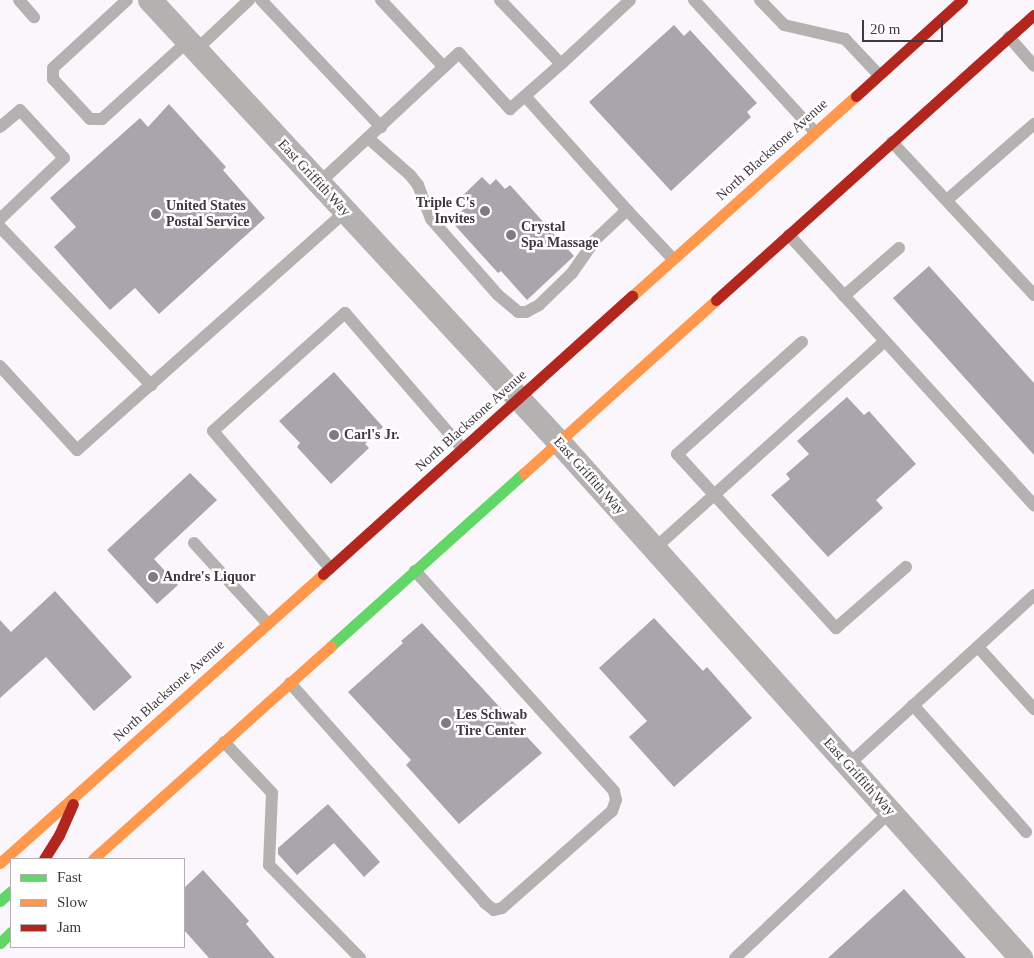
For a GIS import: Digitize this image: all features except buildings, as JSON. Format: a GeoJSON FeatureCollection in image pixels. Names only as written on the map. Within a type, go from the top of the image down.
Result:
{"type":"FeatureCollection","features":[{"type":"Feature","properties":{"kind":"main road","name":"North Blackstone Avenue"},"geometry":{"type":"LineString","coordinates":[[0,863],[962,0]]}},
{"type":"Feature","properties":{"kind":"main road"},"geometry":{"type":"LineString","coordinates":[[94,858],[1034,15]]}},
{"type":"Feature","properties":{"kind":"main road"},"geometry":{"type":"LineString","coordinates":[[45,858],[59,835],[78,794]]}},
{"type":"Feature","properties":{"kind":"main road"},"geometry":{"type":"LineString","coordinates":[[0,901],[10,892]]}},
{"type":"Feature","properties":{"kind":"main road"},"geometry":{"type":"LineString","coordinates":[[0,942],[10,933]]}},
{"type":"Feature","properties":{"kind":"street","name":"East Griffith Way"},"geometry":{"type":"LineString","coordinates":[[150,0],[559,442],[1021,958]]}},
{"type":"Feature","properties":{"kind":"lane"},"geometry":{"type":"LineString","coordinates":[[19,0],[34,17]]}},
{"type":"Feature","properties":{"kind":"lane"},"geometry":{"type":"LineString","coordinates":[[127,0],[53,68],[53,79],[90,120],[102,119],[249,0]]}},
{"type":"Feature","properties":{"kind":"lane"},"geometry":{"type":"LineString","coordinates":[[261,0],[380,127]]}},
{"type":"Feature","properties":{"kind":"lane"},"geometry":{"type":"LineString","coordinates":[[381,0],[444,67]]}},
{"type":"Feature","properties":{"kind":"lane"},"geometry":{"type":"LineString","coordinates":[[500,0],[560,64]]}},
{"type":"Feature","properties":{"kind":"lane"},"geometry":{"type":"LineString","coordinates":[[319,184],[459,54],[510,109],[630,0]]}},
{"type":"Feature","properties":{"kind":"lane"},"geometry":{"type":"LineString","coordinates":[[694,0],[815,132]]}},
{"type":"Feature","properties":{"kind":"lane"},"geometry":{"type":"LineString","coordinates":[[760,0],[784,25],[845,39],[878,74]]}},
{"type":"Feature","properties":{"kind":"lane"},"geometry":{"type":"LineString","coordinates":[[1009,38],[1034,66]]}},
{"type":"Feature","properties":{"kind":"lane"},"geometry":{"type":"LineString","coordinates":[[525,96],[626,210],[673,259]]}},
{"type":"Feature","properties":{"kind":"lane"},"geometry":{"type":"LineString","coordinates":[[0,127],[20,110],[64,158],[0,218]]}},
{"type":"Feature","properties":{"kind":"lane"},"geometry":{"type":"LineString","coordinates":[[947,200],[1034,124]]}},
{"type":"Feature","properties":{"kind":"lane"},"geometry":{"type":"LineString","coordinates":[[368,138],[410,175],[418,185],[431,219],[498,294],[518,312],[526,312],[539,305],[572,273],[594,240],[626,210]]}},
{"type":"Feature","properties":{"kind":"lane"},"geometry":{"type":"LineString","coordinates":[[892,142],[1034,295]]}},
{"type":"Feature","properties":{"kind":"lane"},"geometry":{"type":"LineString","coordinates":[[0,366],[77,450],[345,212]]}},
{"type":"Feature","properties":{"kind":"lane"},"geometry":{"type":"LineString","coordinates":[[0,226],[151,385]]}},
{"type":"Feature","properties":{"kind":"lane"},"geometry":{"type":"LineString","coordinates":[[789,235],[1034,505]]}},
{"type":"Feature","properties":{"kind":"lane"},"geometry":{"type":"LineString","coordinates":[[844,296],[898,248]]}},
{"type":"Feature","properties":{"kind":"lane"},"geometry":{"type":"LineString","coordinates":[[330,568],[214,431],[345,313],[462,449]]}},
{"type":"Feature","properties":{"kind":"lane"},"geometry":{"type":"LineString","coordinates":[[654,548],[885,341]]}},
{"type":"Feature","properties":{"kind":"lane"},"geometry":{"type":"LineString","coordinates":[[802,342],[677,454],[836,628],[906,567]]}},
{"type":"Feature","properties":{"kind":"lane"},"geometry":{"type":"LineString","coordinates":[[194,543],[267,624]]}},
{"type":"Feature","properties":{"kind":"lane"},"geometry":{"type":"LineString","coordinates":[[290,683],[494,910],[502,908],[612,811],[616,800],[614,791],[415,571]]}},
{"type":"Feature","properties":{"kind":"lane"},"geometry":{"type":"LineString","coordinates":[[848,765],[1034,595]]}},
{"type":"Feature","properties":{"kind":"lane"},"geometry":{"type":"LineString","coordinates":[[978,647],[1034,709]]}},
{"type":"Feature","properties":{"kind":"lane"},"geometry":{"type":"LineString","coordinates":[[914,705],[1026,832]]}},
{"type":"Feature","properties":{"kind":"lane"},"geometry":{"type":"LineString","coordinates":[[224,742],[272,793],[269,865],[360,958]]}},
{"type":"Feature","properties":{"kind":"lane"},"geometry":{"type":"LineString","coordinates":[[736,958],[890,812]]}},
{"type":"Feature","properties":{"kind":"traffic: fast"},"geometry":{"type":"LineString","coordinates":[[331,646],[524,473]]}},
{"type":"Feature","properties":{"kind":"traffic: fast"},"geometry":{"type":"LineString","coordinates":[[0,901],[10,892]]}},
{"type":"Feature","properties":{"kind":"traffic: fast"},"geometry":{"type":"LineString","coordinates":[[0,943],[10,933]]}},
{"type":"Feature","properties":{"kind":"traffic: slow"},"geometry":{"type":"LineString","coordinates":[[632,296],[856,96]]}},
{"type":"Feature","properties":{"kind":"traffic: slow"},"geometry":{"type":"LineString","coordinates":[[524,473],[716,300]]}},
{"type":"Feature","properties":{"kind":"traffic: slow"},"geometry":{"type":"LineString","coordinates":[[0,863],[323,574]]}},
{"type":"Feature","properties":{"kind":"traffic: slow"},"geometry":{"type":"LineString","coordinates":[[94,858],[331,646]]}},
{"type":"Feature","properties":{"kind":"traffic: jam"},"geometry":{"type":"LineString","coordinates":[[856,96],[962,0]]}},
{"type":"Feature","properties":{"kind":"traffic: jam"},"geometry":{"type":"LineString","coordinates":[[716,300],[1034,15]]}},
{"type":"Feature","properties":{"kind":"traffic: jam"},"geometry":{"type":"LineString","coordinates":[[323,574],[632,296]]}},
{"type":"Feature","properties":{"kind":"traffic: jam"},"geometry":{"type":"LineString","coordinates":[[45,858],[59,835],[73,804]]}},
{"type":"Feature","properties":{"kind":"place","name":"Triple C's Invites"},"geometry":{"type":"Point","coordinates":[485,211]}},
{"type":"Feature","properties":{"kind":"place","name":"United States Postal Service"},"geometry":{"type":"Point","coordinates":[156,214]}},
{"type":"Feature","properties":{"kind":"place","name":"Crystal Spa Massage"},"geometry":{"type":"Point","coordinates":[511,235]}},
{"type":"Feature","properties":{"kind":"place","name":"Carl's Jr."},"geometry":{"type":"Point","coordinates":[334,435]}},
{"type":"Feature","properties":{"kind":"place","name":"Andre's Liquor"},"geometry":{"type":"Point","coordinates":[153,577]}},
{"type":"Feature","properties":{"kind":"place","name":"Les Schwab Tire Center"},"geometry":{"type":"Point","coordinates":[446,723]}}]}
